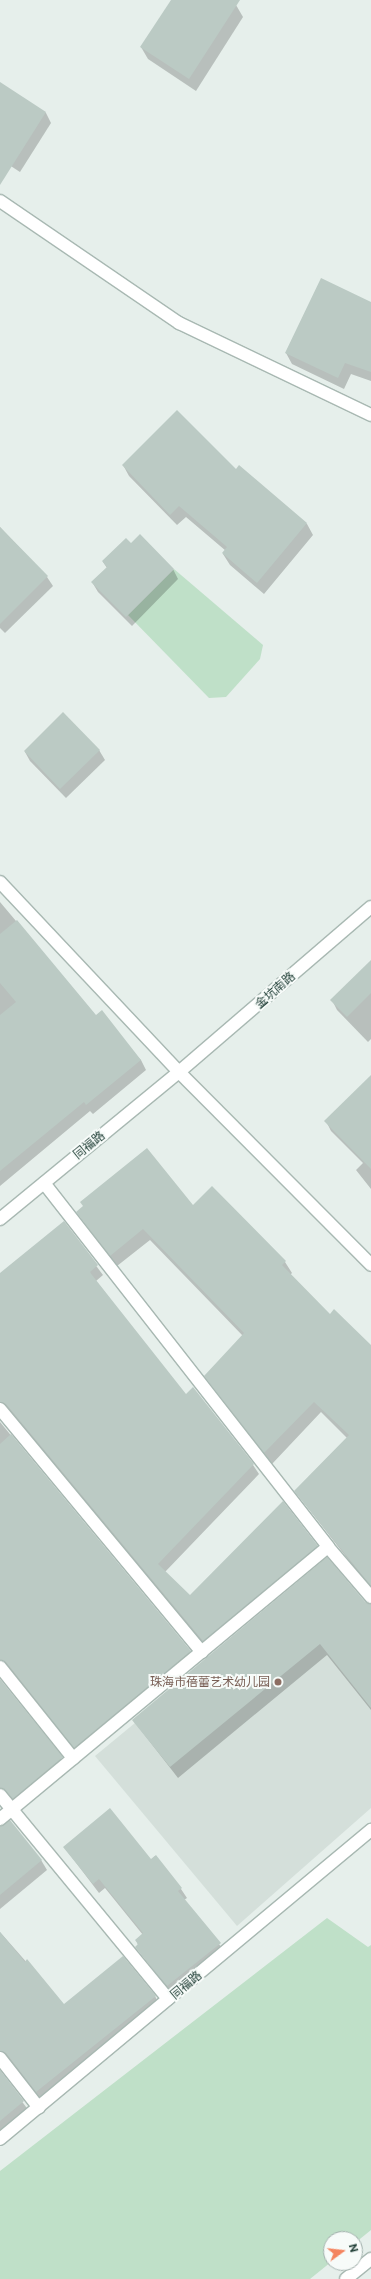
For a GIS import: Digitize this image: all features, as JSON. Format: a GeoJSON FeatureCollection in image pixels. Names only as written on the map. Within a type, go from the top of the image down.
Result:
{"type":"FeatureCollection","features":[{"type":"Feature","properties":{"kind":"street"},"geometry":{"type":"LineString","coordinates":[[0,200],[179,323],[371,415]]}},
{"type":"Feature","properties":{"kind":"street"},"geometry":{"type":"LineString","coordinates":[[0,882],[179,1072],[371,1265]]}},
{"type":"Feature","properties":{"kind":"street","name":"金坑南路"},"geometry":{"type":"LineString","coordinates":[[179,1072],[371,907]]}},
{"type":"Feature","properties":{"kind":"street","name":"同福路"},"geometry":{"type":"LineString","coordinates":[[0,1219],[179,1072]]}},
{"type":"Feature","properties":{"kind":"street"},"geometry":{"type":"LineString","coordinates":[[44,1183],[328,1547],[371,1597]]}},
{"type":"Feature","properties":{"kind":"street"},"geometry":{"type":"LineString","coordinates":[[0,1410],[202,1652]]}},
{"type":"Feature","properties":{"kind":"street"},"geometry":{"type":"LineString","coordinates":[[0,1819],[328,1547]]}},
{"type":"Feature","properties":{"kind":"street"},"geometry":{"type":"LineString","coordinates":[[0,1667],[73,1758]]}},
{"type":"Feature","properties":{"kind":"street"},"geometry":{"type":"LineString","coordinates":[[0,1795],[168,1999]]}},
{"type":"Feature","properties":{"kind":"street","name":"同福路"},"geometry":{"type":"LineString","coordinates":[[0,2139],[371,1830]]}},
{"type":"Feature","properties":{"kind":"street"},"geometry":{"type":"LineString","coordinates":[[0,2058],[39,2108]]}},
{"type":"Feature","properties":{"kind":"street"},"geometry":{"type":"LineString","coordinates":[[346,2279],[371,2259]]}},
{"type":"Feature","properties":{"kind":"shaded area","name":"珠海市蓓蕾艺术幼儿园"},"geometry":{"type":"Polygon","coordinates":[[[331,1561],[371,1607],[371,1808],[237,1926],[95,1756],[331,1561]]]}},
{"type":"Feature","properties":{"kind":"green space"},"geometry":{"type":"Polygon","coordinates":[[[174,569],[263,645],[260,659],[226,697],[209,698],[128,615],[174,569]]]}},
{"type":"Feature","properties":{"kind":"green space"},"geometry":{"type":"Polygon","coordinates":[[[327,1918],[368,1947],[371,1945],[371,2230],[363,2236],[363,2231],[323,2231],[323,2268],[310,2279],[0,2279],[0,2171],[327,1918]]]}},
{"type":"Feature","properties":{"kind":"building"},"geometry":{"type":"Polygon","coordinates":[[[171,0],[240,0],[189,79],[140,47],[171,0]]]}},
{"type":"Feature","properties":{"kind":"building"},"geometry":{"type":"Polygon","coordinates":[[[0,82],[46,112],[0,185],[0,82]]]}},
{"type":"Feature","properties":{"kind":"building"},"geometry":{"type":"Polygon","coordinates":[[[321,278],[371,302],[371,372],[345,363],[338,378],[285,353],[321,278]]]}},
{"type":"Feature","properties":{"kind":"building"},"geometry":{"type":"Polygon","coordinates":[[[177,410],[236,469],[239,465],[307,523],[257,583],[222,553],[227,547],[179,506],[170,515],[122,465],[177,410]]]}},
{"type":"Feature","properties":{"kind":"building"},"geometry":{"type":"Polygon","coordinates":[[[0,527],[48,576],[0,624],[0,527]]]}},
{"type":"Feature","properties":{"kind":"building"},"geometry":{"type":"Polygon","coordinates":[[[140,534],[174,569],[126,617],[91,582],[107,567],[102,561],[126,538],[131,543],[140,534]]]}},
{"type":"Feature","properties":{"kind":"building"},"geometry":{"type":"Polygon","coordinates":[[[63,712],[100,750],[60,789],[24,751],[63,712]]]}},
{"type":"Feature","properties":{"kind":"building"},"geometry":{"type":"Polygon","coordinates":[[[17,920],[96,1015],[102,1010],[141,1060],[86,1105],[84,1102],[0,1171],[0,1015],[16,1002],[0,983],[0,934],[17,920]]]}},
{"type":"Feature","properties":{"kind":"building"},"geometry":{"type":"Polygon","coordinates":[[[371,960],[371,993],[347,1017],[330,1000],[371,960]]]}},
{"type":"Feature","properties":{"kind":"building"},"geometry":{"type":"Polygon","coordinates":[[[371,1075],[371,1169],[324,1121],[371,1075]]]}},
{"type":"Feature","properties":{"kind":"building"},"geometry":{"type":"Polygon","coordinates":[[[147,1148],[193,1205],[212,1186],[286,1261],[282,1265],[330,1314],[334,1309],[371,1345],[371,1586],[294,1491],[349,1435],[314,1402],[264,1453],[204,1376],[244,1333],[143,1229],[110,1256],[76,1212],[83,1206],[80,1202],[147,1148]]]}},
{"type":"Feature","properties":{"kind":"building"},"geometry":{"type":"Polygon","coordinates":[[[64,1221],[98,1265],[90,1272],[92,1275],[186,1394],[193,1387],[254,1464],[158,1564],[190,1595],[283,1501],[318,1546],[203,1641],[6,1404],[0,1402],[0,1273],[64,1221]]]}},
{"type":"Feature","properties":{"kind":"building"},"geometry":{"type":"Polygon","coordinates":[[[11,1434],[191,1651],[74,1748],[6,1662],[0,1660],[0,1444],[11,1434]]]}},
{"type":"Feature","properties":{"kind":"building"},"geometry":{"type":"Polygon","coordinates":[[[327,1557],[365,1602],[371,1604],[371,1708],[320,1644],[170,1767],[132,1720],[327,1557]]]}},
{"type":"Feature","properties":{"kind":"building"},"geometry":{"type":"Polygon","coordinates":[[[0,1679],[63,1757],[13,1799],[0,1788],[0,1679]]]}},
{"type":"Feature","properties":{"kind":"building"},"geometry":{"type":"Polygon","coordinates":[[[110,1808],[151,1859],[156,1855],[182,1888],[178,1891],[221,1943],[167,1986],[135,1947],[138,1944],[135,1940],[143,1933],[99,1879],[93,1884],[63,1847],[110,1808]]]}},
{"type":"Feature","properties":{"kind":"building"},"geometry":{"type":"Polygon","coordinates":[[[10,1820],[42,1860],[0,1895],[0,1826],[10,1820]]]}},
{"type":"Feature","properties":{"kind":"building"},"geometry":{"type":"Polygon","coordinates":[[[0,1932],[25,1962],[27,1959],[64,2004],[123,1956],[156,1996],[36,2092],[6,2053],[0,2051],[0,1932]]]}},
{"type":"Feature","properties":{"kind":"building"},"geometry":{"type":"Polygon","coordinates":[[[0,2070],[24,2101],[0,2121],[0,2070]]]}},
{"type":"Feature","properties":{"kind":"place","name":"珠海市蓓蕾艺术幼儿园"},"geometry":{"type":"Point","coordinates":[278,1682]}}]}
